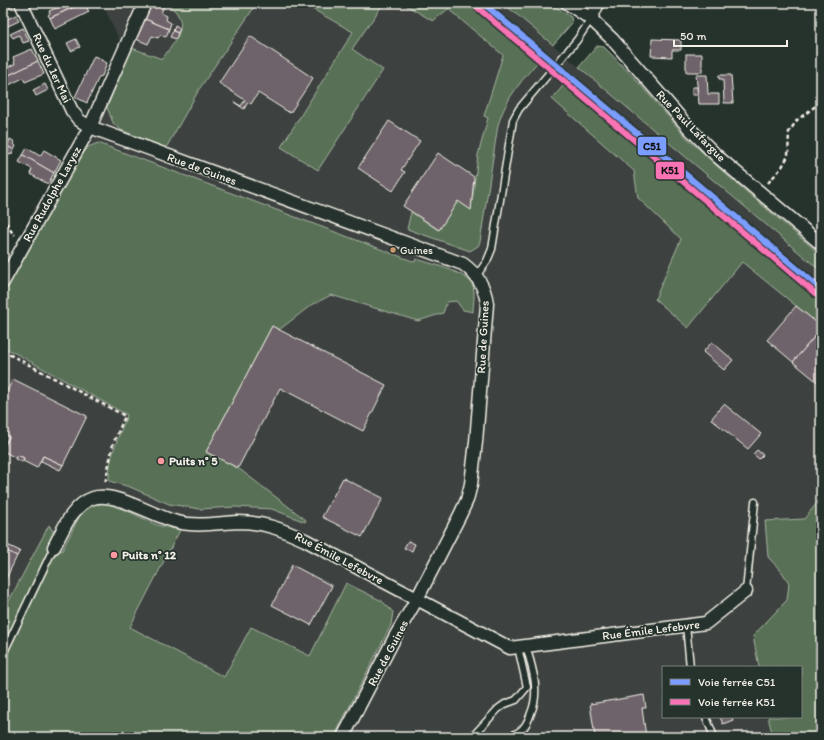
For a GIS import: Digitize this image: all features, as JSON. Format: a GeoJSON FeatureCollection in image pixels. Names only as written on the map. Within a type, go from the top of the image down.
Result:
{"type":"FeatureCollection","features":[{"type":"Feature","properties":{"kind":"street","name":"Rue du 1er Mai"},"geometry":{"type":"LineString","coordinates":[[21,3],[72,111],[79,120],[90,127]]}},
{"type":"Feature","properties":{"kind":"street","name":"Rue Rudolphe Larysz"},"geometry":{"type":"LineString","coordinates":[[3,282],[90,127],[145,3]]}},
{"type":"Feature","properties":{"kind":"street","name":"Rue Paul Lafargue"},"geometry":{"type":"LineString","coordinates":[[567,3],[591,19],[627,56],[690,129],[718,157],[821,244]]}},
{"type":"Feature","properties":{"kind":"street"},"geometry":{"type":"LineString","coordinates":[[591,19],[598,3]]}},
{"type":"Feature","properties":{"kind":"street","name":"Rue de Guines"},"geometry":{"type":"LineString","coordinates":[[90,127],[463,264],[477,275],[483,287],[486,304],[472,484],[460,515],[343,737]]}},
{"type":"Feature","properties":{"kind":"street"},"geometry":{"type":"LineString","coordinates":[[54,547],[75,511],[83,503],[92,498],[102,496]]}},
{"type":"Feature","properties":{"kind":"street","name":"Rue Émile Lefebvre"},"geometry":{"type":"LineString","coordinates":[[102,496],[116,498],[161,518],[178,523],[194,525],[237,522],[282,529],[510,648],[706,623],[746,591]]}},
{"type":"Feature","properties":{"kind":"lane"},"geometry":{"type":"LineString","coordinates":[[477,275],[487,261],[492,249],[513,120],[519,109],[580,35],[591,19]]}},
{"type":"Feature","properties":{"kind":"lane"},"geometry":{"type":"LineString","coordinates":[[746,591],[755,502]]}},
{"type":"Feature","properties":{"kind":"lane"},"geometry":{"type":"LineString","coordinates":[[3,654],[54,547]]}},
{"type":"Feature","properties":{"kind":"lane"},"geometry":{"type":"LineString","coordinates":[[686,625],[690,666]]}},
{"type":"Feature","properties":{"kind":"lane"},"geometry":{"type":"LineString","coordinates":[[472,737],[498,709],[505,704],[516,700],[527,687],[522,647]]}},
{"type":"Feature","properties":{"kind":"lane"},"geometry":{"type":"LineString","coordinates":[[506,737],[514,735],[527,726],[534,705],[536,688],[533,669],[522,647]]}},
{"type":"Feature","properties":{"kind":"lane"},"geometry":{"type":"LineString","coordinates":[[706,718],[714,737]]}},
{"type":"Feature","properties":{"kind":"path"},"geometry":{"type":"LineString","coordinates":[[760,193],[782,167],[788,156],[789,132],[797,120],[821,102]]}},
{"type":"Feature","properties":{"kind":"path"},"geometry":{"type":"LineString","coordinates":[[3,217],[10,231],[25,243]]}},
{"type":"Feature","properties":{"kind":"path"},"geometry":{"type":"LineString","coordinates":[[3,351],[125,416],[113,444],[102,496]]}},
{"type":"Feature","properties":{"kind":"shaded area"},"geometry":{"type":"Polygon","coordinates":[[[102,3],[503,3],[821,271],[821,638],[753,636],[759,666],[662,666],[662,718],[768,718],[773,737],[3,737],[3,269],[72,146],[93,105],[120,41],[102,3]]]}},
{"type":"Feature","properties":{"kind":"green space"},"geometry":{"type":"Polygon","coordinates":[[[167,3],[257,3],[200,88],[166,148],[121,130],[113,123],[107,107],[132,48],[162,59],[173,44],[179,33],[180,21],[176,12],[167,3]]]}},
{"type":"Feature","properties":{"kind":"green space"},"geometry":{"type":"Polygon","coordinates":[[[307,3],[384,3],[352,49],[383,70],[318,170],[281,147],[353,32],[307,6],[307,3]]]}},
{"type":"Feature","properties":{"kind":"green space"},"geometry":{"type":"Polygon","coordinates":[[[402,3],[478,3],[542,57],[510,97],[501,115],[498,125],[480,242],[478,246],[470,251],[407,229],[411,212],[438,230],[458,201],[471,209],[478,155],[488,118],[484,116],[503,55],[448,9],[433,21],[402,3]]]}},
{"type":"Feature","properties":{"kind":"green space"},"geometry":{"type":"Polygon","coordinates":[[[503,3],[550,3],[571,17],[572,23],[553,45],[503,3]]]}},
{"type":"Feature","properties":{"kind":"green space"},"geometry":{"type":"Polygon","coordinates":[[[597,46],[604,47],[609,52],[638,82],[686,137],[728,176],[821,255],[821,271],[579,67],[597,46]]]}},
{"type":"Feature","properties":{"kind":"green space"},"geometry":{"type":"Polygon","coordinates":[[[568,80],[821,295],[821,326],[742,262],[688,328],[655,299],[681,239],[638,198],[634,171],[552,99],[568,80]]]}},
{"type":"Feature","properties":{"kind":"green space"},"geometry":{"type":"Polygon","coordinates":[[[98,143],[415,262],[416,259],[447,268],[463,276],[472,284],[474,294],[473,312],[463,310],[456,301],[447,302],[443,313],[418,321],[331,295],[310,306],[279,330],[272,326],[206,452],[238,468],[306,520],[305,522],[272,509],[235,507],[200,509],[169,504],[130,487],[109,481],[112,456],[127,415],[4,347],[3,349],[3,295],[82,155],[88,147],[98,143]]]}},
{"type":"Feature","properties":{"kind":"green space"},"geometry":{"type":"Polygon","coordinates":[[[821,498],[821,737],[773,737],[768,718],[802,718],[802,666],[759,666],[753,636],[787,600],[789,583],[782,572],[768,557],[765,521],[804,519],[821,498]]]}},
{"type":"Feature","properties":{"kind":"green space"},"geometry":{"type":"Polygon","coordinates":[[[107,503],[157,525],[180,530],[130,627],[224,677],[251,627],[310,656],[346,583],[382,601],[393,612],[391,625],[334,737],[3,737],[3,612],[49,525],[54,533],[50,546],[62,551],[79,517],[91,505],[107,503]]]}},
{"type":"Feature","properties":{"kind":"building"},"geometry":{"type":"Polygon","coordinates":[[[3,3],[11,3],[13,7],[3,11],[3,3]]]}},
{"type":"Feature","properties":{"kind":"building"},"geometry":{"type":"Polygon","coordinates":[[[59,3],[71,3],[73,7],[50,18],[48,15],[50,13],[49,11],[61,6],[59,3]]]}},
{"type":"Feature","properties":{"kind":"building"},"geometry":{"type":"Polygon","coordinates":[[[71,3],[83,3],[73,7],[71,3]]]}},
{"type":"Feature","properties":{"kind":"building"},"geometry":{"type":"Polygon","coordinates":[[[83,3],[93,3],[94,5],[87,8],[89,12],[55,29],[50,18],[83,3]]]}},
{"type":"Feature","properties":{"kind":"building"},"geometry":{"type":"Polygon","coordinates":[[[151,3],[165,4],[161,13],[167,16],[166,20],[171,23],[169,29],[145,19],[151,3]]]}},
{"type":"Feature","properties":{"kind":"building"},"geometry":{"type":"Polygon","coordinates":[[[16,15],[19,21],[8,26],[5,20],[16,15]]]}},
{"type":"Feature","properties":{"kind":"building"},"geometry":{"type":"Polygon","coordinates":[[[145,19],[169,29],[166,37],[160,35],[158,38],[152,36],[148,44],[136,39],[145,19]]]}},
{"type":"Feature","properties":{"kind":"building"},"geometry":{"type":"Polygon","coordinates":[[[175,25],[180,28],[178,33],[173,31],[175,25]]]}},
{"type":"Feature","properties":{"kind":"building"},"geometry":{"type":"Polygon","coordinates":[[[23,28],[29,41],[23,43],[19,35],[13,38],[10,34],[23,28]]]}},
{"type":"Feature","properties":{"kind":"building"},"geometry":{"type":"Polygon","coordinates":[[[173,31],[178,33],[176,39],[170,37],[173,31]]]}},
{"type":"Feature","properties":{"kind":"building"},"geometry":{"type":"Polygon","coordinates":[[[250,36],[313,78],[290,113],[258,93],[251,104],[248,102],[244,109],[234,102],[241,106],[245,100],[219,83],[250,36]]]}},
{"type":"Feature","properties":{"kind":"building"},"geometry":{"type":"Polygon","coordinates":[[[76,39],[80,47],[71,51],[67,43],[76,39]]]}},
{"type":"Feature","properties":{"kind":"building"},"geometry":{"type":"Polygon","coordinates":[[[652,39],[681,40],[681,50],[672,50],[672,57],[651,56],[652,39]]]}},
{"type":"Feature","properties":{"kind":"building"},"geometry":{"type":"Polygon","coordinates":[[[32,49],[38,61],[3,78],[3,69],[15,64],[13,57],[32,49]]]}},
{"type":"Feature","properties":{"kind":"building"},"geometry":{"type":"Polygon","coordinates":[[[686,54],[702,54],[702,72],[686,72],[686,54]]]}},
{"type":"Feature","properties":{"kind":"building"},"geometry":{"type":"Polygon","coordinates":[[[94,56],[107,63],[102,76],[99,77],[87,103],[75,97],[94,56]]]}},
{"type":"Feature","properties":{"kind":"building"},"geometry":{"type":"Polygon","coordinates":[[[38,61],[44,74],[25,82],[23,78],[9,85],[8,82],[3,84],[3,78],[38,61]]]}},
{"type":"Feature","properties":{"kind":"building"},"geometry":{"type":"Polygon","coordinates":[[[696,75],[707,75],[708,94],[719,94],[719,104],[699,104],[696,75]]]}},
{"type":"Feature","properties":{"kind":"building"},"geometry":{"type":"Polygon","coordinates":[[[719,75],[731,75],[733,103],[724,103],[723,79],[719,79],[719,75]]]}},
{"type":"Feature","properties":{"kind":"building"},"geometry":{"type":"Polygon","coordinates":[[[45,84],[48,90],[36,96],[33,90],[45,84]]]}},
{"type":"Feature","properties":{"kind":"building"},"geometry":{"type":"Polygon","coordinates":[[[692,87],[697,87],[698,95],[692,95],[692,87]]]}},
{"type":"Feature","properties":{"kind":"building"},"geometry":{"type":"Polygon","coordinates":[[[389,121],[420,141],[401,170],[405,172],[393,191],[358,168],[389,121]]]}},
{"type":"Feature","properties":{"kind":"building"},"geometry":{"type":"Polygon","coordinates":[[[10,139],[15,142],[14,144],[16,146],[14,150],[7,146],[10,139]]]}},
{"type":"Feature","properties":{"kind":"building"},"geometry":{"type":"Polygon","coordinates":[[[7,146],[14,150],[11,155],[8,154],[7,156],[3,153],[7,146]]]}},
{"type":"Feature","properties":{"kind":"building"},"geometry":{"type":"Polygon","coordinates":[[[27,148],[40,156],[44,150],[61,160],[54,173],[23,155],[27,148]]]}},
{"type":"Feature","properties":{"kind":"building"},"geometry":{"type":"Polygon","coordinates":[[[438,153],[474,177],[471,210],[458,201],[439,230],[403,206],[438,153]]]}},
{"type":"Feature","properties":{"kind":"building"},"geometry":{"type":"Polygon","coordinates":[[[23,155],[54,173],[48,184],[30,174],[32,169],[19,162],[23,155]]]}},
{"type":"Feature","properties":{"kind":"building"},"geometry":{"type":"Polygon","coordinates":[[[796,306],[821,326],[821,329],[793,362],[767,340],[796,306]]]}},
{"type":"Feature","properties":{"kind":"building"},"geometry":{"type":"Polygon","coordinates":[[[272,326],[386,385],[363,431],[280,388],[238,468],[206,452],[272,326]]]}},
{"type":"Feature","properties":{"kind":"building"},"geometry":{"type":"Polygon","coordinates":[[[821,329],[821,385],[793,362],[821,329]]]}},
{"type":"Feature","properties":{"kind":"building"},"geometry":{"type":"Polygon","coordinates":[[[712,342],[733,360],[724,370],[703,352],[712,342]]]}},
{"type":"Feature","properties":{"kind":"building"},"geometry":{"type":"Polygon","coordinates":[[[13,379],[87,416],[63,465],[43,456],[37,468],[23,461],[24,458],[17,455],[16,458],[3,451],[9,437],[3,434],[3,399],[13,379]]]}},
{"type":"Feature","properties":{"kind":"building"},"geometry":{"type":"Polygon","coordinates":[[[724,404],[761,434],[748,449],[711,419],[724,404]]]}},
{"type":"Feature","properties":{"kind":"building"},"geometry":{"type":"Polygon","coordinates":[[[3,434],[9,437],[6,442],[3,440],[3,434]]]}},
{"type":"Feature","properties":{"kind":"building"},"geometry":{"type":"Polygon","coordinates":[[[757,450],[763,455],[759,459],[753,454],[757,450]]]}},
{"type":"Feature","properties":{"kind":"building"},"geometry":{"type":"Polygon","coordinates":[[[17,455],[24,458],[22,462],[15,459],[17,455]]]}},
{"type":"Feature","properties":{"kind":"building"},"geometry":{"type":"Polygon","coordinates":[[[43,456],[63,465],[60,470],[41,461],[43,456]]]}},
{"type":"Feature","properties":{"kind":"building"},"geometry":{"type":"Polygon","coordinates":[[[343,478],[383,498],[362,537],[322,517],[343,478]]]}},
{"type":"Feature","properties":{"kind":"building"},"geometry":{"type":"Polygon","coordinates":[[[408,541],[415,544],[412,551],[404,548],[408,541]]]}},
{"type":"Feature","properties":{"kind":"building"},"geometry":{"type":"Polygon","coordinates":[[[3,543],[20,551],[17,556],[3,549],[3,543]]]}},
{"type":"Feature","properties":{"kind":"building"},"geometry":{"type":"Polygon","coordinates":[[[3,549],[17,556],[3,585],[3,549]]]}},
{"type":"Feature","properties":{"kind":"building"},"geometry":{"type":"Polygon","coordinates":[[[292,565],[332,586],[311,625],[272,605],[292,565]]]}},
{"type":"Feature","properties":{"kind":"building"},"geometry":{"type":"Polygon","coordinates":[[[644,695],[646,708],[642,708],[646,737],[595,737],[590,704],[644,695]]]}},
{"type":"Feature","properties":{"kind":"building"},"geometry":{"type":"Polygon","coordinates":[[[720,718],[732,718],[733,720],[723,724],[720,718]]]}},
{"type":"Feature","properties":{"kind":"rail line","name":"C51"},"geometry":{"type":"LineString","coordinates":[[483,3],[821,289]]}},
{"type":"Feature","properties":{"kind":"rail line","name":"K51"},"geometry":{"type":"LineString","coordinates":[[478,8],[816,294]]}},
{"type":"Feature","properties":{"kind":"place","name":"Guines"},"geometry":{"type":"Point","coordinates":[393,250]}},
{"type":"Feature","properties":{"kind":"place","name":"Puits n° 5"},"geometry":{"type":"Point","coordinates":[161,461]}},
{"type":"Feature","properties":{"kind":"place","name":"Puits n° 12"},"geometry":{"type":"Point","coordinates":[114,555]}}]}
